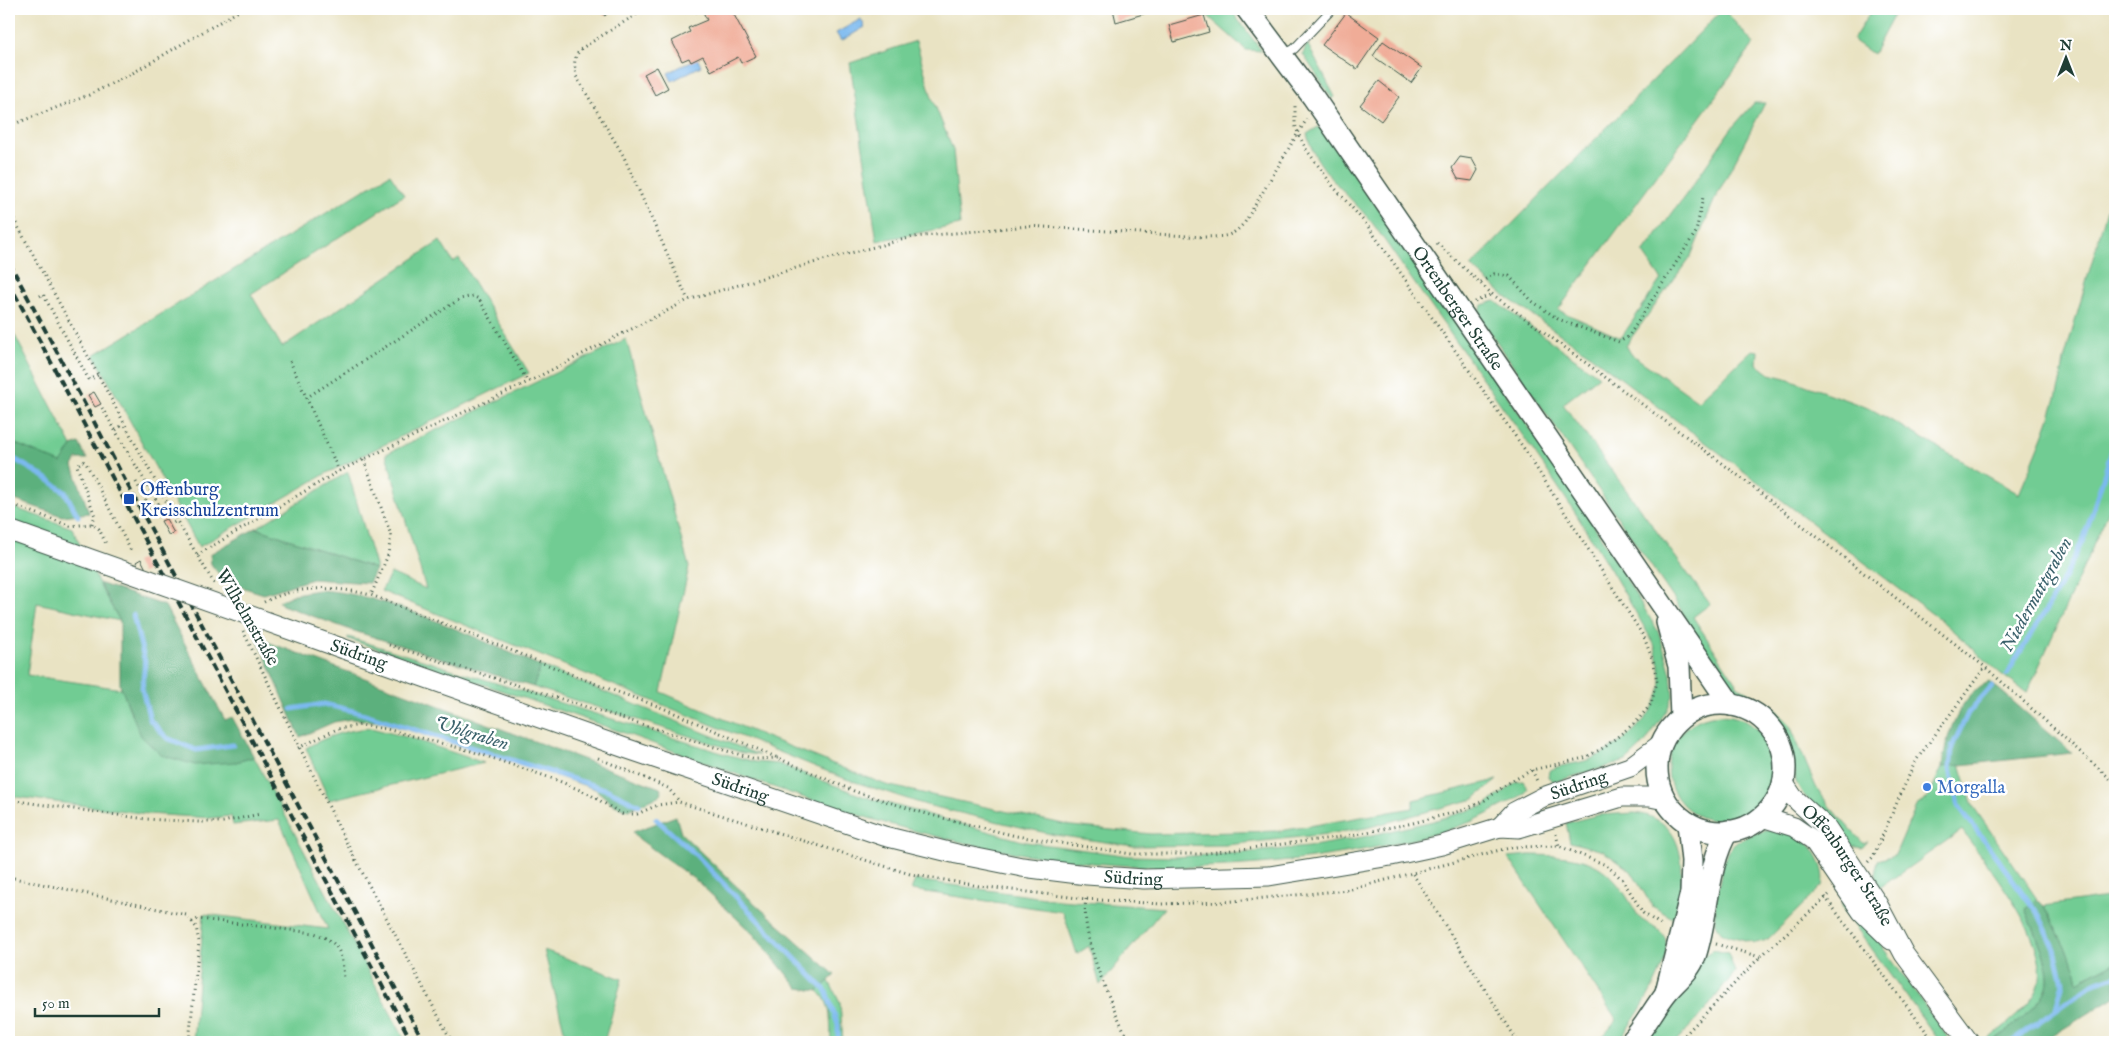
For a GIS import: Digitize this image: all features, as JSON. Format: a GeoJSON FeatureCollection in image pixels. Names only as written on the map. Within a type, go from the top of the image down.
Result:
{"type":"FeatureCollection","features":[{"type":"Feature","properties":{"kind":"main road","name":"Ortenberger Straße"},"geometry":{"type":"LineString","coordinates":[[1247,9],[1321,109],[1731,705]]}},
{"type":"Feature","properties":{"kind":"main road","name":"Ortenberger Straße"},"geometry":{"type":"LineString","coordinates":[[1664,610],[1679,666],[1681,717]]}},
{"type":"Feature","properties":{"kind":"main road"},"geometry":{"type":"LineString","coordinates":[[1706,705],[1731,705],[1757,715],[1776,736],[1785,761],[1783,782],[1775,802],[1762,817],[1745,827],[1728,831],[1704,830],[1688,823],[1673,811],[1665,800],[1657,772],[1661,744],[1666,734],[1681,717],[1706,705]]}},
{"type":"Feature","properties":{"kind":"main road"},"geometry":{"type":"LineString","coordinates":[[1688,823],[1692,861],[1690,937]]}},
{"type":"Feature","properties":{"kind":"main road"},"geometry":{"type":"LineString","coordinates":[[1631,1042],[1666,993],[1690,937],[1708,908],[1717,853],[1728,831]]}},
{"type":"Feature","properties":{"kind":"street","name":"Südring"},"geometry":{"type":"LineString","coordinates":[[9,530],[625,748],[875,833],[957,854],[1022,867],[1144,879],[1269,876],[1391,856],[1442,845],[1500,827],[1519,828],[1622,797],[1650,797],[1665,800]]}},
{"type":"Feature","properties":{"kind":"street","name":"Südring"},"geometry":{"type":"LineString","coordinates":[[1500,827],[1514,812],[1544,798],[1630,767],[1661,744]]}},
{"type":"Feature","properties":{"kind":"street","name":"Offenburger Straße"},"geometry":{"type":"LineString","coordinates":[[1783,782],[1793,797],[1827,828],[1851,879],[1862,912],[1904,954],[1969,1042]]}},
{"type":"Feature","properties":{"kind":"street","name":"Offenburger Straße"},"geometry":{"type":"LineString","coordinates":[[1762,817],[1794,827],[1813,840],[1851,879]]}},
{"type":"Feature","properties":{"kind":"lane"},"geometry":{"type":"LineString","coordinates":[[1283,56],[1294,49],[1332,9]]}},
{"type":"Feature","properties":{"kind":"path"},"geometry":{"type":"LineString","coordinates":[[9,126],[89,95],[131,74],[242,9]]}},
{"type":"Feature","properties":{"kind":"path"},"geometry":{"type":"LineString","coordinates":[[645,9],[582,48],[575,55],[574,63],[576,76],[623,155],[688,300]]}},
{"type":"Feature","properties":{"kind":"path"},"geometry":{"type":"LineString","coordinates":[[197,555],[339,471],[528,382],[688,300],[823,260],[914,237],[1028,226],[1228,236],[1237,232],[1245,222],[1306,120],[1321,109]]}},
{"type":"Feature","properties":{"kind":"path"},"geometry":{"type":"LineString","coordinates":[[258,605],[273,597],[318,588],[344,588],[371,595],[601,686],[663,708],[856,792],[927,814],[1016,836],[1132,854],[1200,854],[1340,837],[1413,823],[1464,810],[1485,800],[1507,784],[1532,770],[1584,758],[1605,747],[1637,721],[1651,704],[1657,682],[1654,664],[1644,637],[1525,450],[1368,225],[1333,186],[1306,149],[1298,133]]}},
{"type":"Feature","properties":{"kind":"path"},"geometry":{"type":"LineString","coordinates":[[1703,197],[1696,232],[1628,337],[1619,342],[1558,319],[1532,301],[1509,276],[1494,274],[1481,282],[1492,294],[1718,460],[1985,666],[2115,783]]}},
{"type":"Feature","properties":{"kind":"path","name":"Wilhelmstraße"},"geometry":{"type":"LineString","coordinates":[[9,210],[177,521],[216,586]]}},
{"type":"Feature","properties":{"kind":"path"},"geometry":{"type":"LineString","coordinates":[[40,296],[43,294],[89,380],[98,375]]}},
{"type":"Feature","properties":{"kind":"path"},"geometry":{"type":"LineString","coordinates":[[306,398],[460,299],[473,296],[479,299],[528,382]]}},
{"type":"Feature","properties":{"kind":"path"},"geometry":{"type":"LineString","coordinates":[[290,361],[339,471]]}},
{"type":"Feature","properties":{"kind":"path"},"geometry":{"type":"LineString","coordinates":[[102,408],[159,505],[158,510],[151,513],[136,482]]}},
{"type":"Feature","properties":{"kind":"path"},"geometry":{"type":"LineString","coordinates":[[116,430],[124,424]]}},
{"type":"Feature","properties":{"kind":"path"},"geometry":{"type":"LineString","coordinates":[[364,460],[391,535],[388,555],[371,595]]}},
{"type":"Feature","properties":{"kind":"path"},"geometry":{"type":"LineString","coordinates":[[92,524],[95,516],[78,469],[78,465],[83,461],[86,463],[121,529],[131,552]]}},
{"type":"Feature","properties":{"kind":"path"},"geometry":{"type":"LineString","coordinates":[[9,504],[70,526],[92,524],[99,529],[111,554]]}},
{"type":"Feature","properties":{"kind":"path"},"geometry":{"type":"LineString","coordinates":[[35,522],[38,514]]}},
{"type":"Feature","properties":{"kind":"path"},"geometry":{"type":"LineString","coordinates":[[169,525],[177,521]]}},
{"type":"Feature","properties":{"kind":"path"},"geometry":{"type":"LineString","coordinates":[[56,531],[60,522]]}},
{"type":"Feature","properties":{"kind":"path","name":"Wilhelmstraße"},"geometry":{"type":"LineString","coordinates":[[240,626],[344,838],[452,1042]]}},
{"type":"Feature","properties":{"kind":"path"},"geometry":{"type":"LineString","coordinates":[[388,644],[727,752],[756,759],[781,758]]}},
{"type":"Feature","properties":{"kind":"path"},"geometry":{"type":"LineString","coordinates":[[1678,1042],[1760,957],[1824,897],[1851,879],[1873,857],[1915,762],[1985,666]]}},
{"type":"Feature","properties":{"kind":"path"},"geometry":{"type":"LineString","coordinates":[[9,800],[146,818],[199,822],[223,822],[260,814]]}},
{"type":"Feature","properties":{"kind":"path"},"geometry":{"type":"LineString","coordinates":[[1560,846],[1606,865],[1622,879],[1642,913],[1690,937],[1760,957]]}},
{"type":"Feature","properties":{"kind":"path"},"geometry":{"type":"LineString","coordinates":[[1413,874],[1518,1042]]}},
{"type":"Feature","properties":{"kind":"path"},"geometry":{"type":"LineString","coordinates":[[9,877],[186,915],[196,927],[199,942],[188,1042]]}},
{"type":"Feature","properties":{"kind":"path"},"geometry":{"type":"LineString","coordinates":[[1824,897],[1934,1042]]}},
{"type":"Feature","properties":{"kind":"path"},"geometry":{"type":"LineString","coordinates":[[1086,899],[1084,921],[1104,986],[1130,1042]]}},
{"type":"Feature","properties":{"kind":"path"},"geometry":{"type":"LineString","coordinates":[[192,922],[198,919],[208,920],[314,933],[329,938],[336,945],[342,960],[344,979]]}},
{"type":"Feature","properties":{"kind":"green space"},"geometry":{"type":"Polygon","coordinates":[[[1200,9],[1230,9],[1262,51],[1246,50],[1200,9]]]}},
{"type":"Feature","properties":{"kind":"green space"},"geometry":{"type":"Polygon","coordinates":[[[1723,9],[1754,44],[1558,310],[1621,338],[1661,279],[1643,253],[1731,129],[1754,103],[1765,103],[1714,201],[1691,256],[1626,345],[1631,354],[1698,401],[1752,350],[1758,351],[1757,364],[1770,374],[1871,409],[2019,494],[2052,411],[2064,360],[2115,181],[2115,492],[2110,508],[2027,693],[2001,674],[1943,622],[1586,352],[1503,295],[1471,266],[1723,9]]]}},
{"type":"Feature","properties":{"kind":"green space"},"geometry":{"type":"Polygon","coordinates":[[[1872,9],[1897,9],[1873,54],[1853,40],[1872,9]]]}},
{"type":"Feature","properties":{"kind":"green space"},"geometry":{"type":"Polygon","coordinates":[[[916,41],[932,98],[953,150],[960,225],[877,241],[850,63],[916,41]]]}},
{"type":"Feature","properties":{"kind":"green space"},"geometry":{"type":"Polygon","coordinates":[[[1307,43],[1335,97],[1332,99],[1303,54],[1307,43]]]}},
{"type":"Feature","properties":{"kind":"green space"},"geometry":{"type":"Polygon","coordinates":[[[1318,127],[1325,131],[1575,494],[1659,633],[1671,674],[1673,696],[1667,710],[1645,743],[1626,761],[1554,782],[1548,777],[1549,771],[1553,769],[1588,760],[1610,749],[1631,733],[1648,714],[1655,704],[1661,681],[1654,644],[1584,527],[1526,440],[1376,228],[1318,160],[1307,134],[1318,127]]]}},
{"type":"Feature","properties":{"kind":"green space"},"geometry":{"type":"Polygon","coordinates":[[[390,174],[404,195],[251,294],[282,347],[440,241],[453,262],[459,258],[529,373],[327,473],[199,547],[94,355],[390,174]]]}},
{"type":"Feature","properties":{"kind":"green space"},"geometry":{"type":"Polygon","coordinates":[[[1495,301],[1599,376],[1563,404],[1710,604],[1693,617],[1738,686],[1776,710],[1789,723],[1816,787],[1830,807],[1863,843],[1868,841],[1862,848],[1851,846],[1802,793],[1796,782],[1789,740],[1782,728],[1764,708],[1737,691],[1721,676],[1676,602],[1479,316],[1482,305],[1495,301]]]}},
{"type":"Feature","properties":{"kind":"green space"},"geometry":{"type":"Polygon","coordinates":[[[9,324],[72,446],[62,464],[9,441],[9,324]]]}},
{"type":"Feature","properties":{"kind":"green space"},"geometry":{"type":"Polygon","coordinates":[[[626,339],[689,567],[661,692],[886,785],[1072,826],[1151,834],[1280,831],[1413,808],[1413,800],[1497,780],[1474,799],[1366,828],[1328,834],[1227,845],[1134,846],[1055,835],[926,805],[846,779],[381,591],[391,573],[426,589],[386,454],[626,339]]]}},
{"type":"Feature","properties":{"kind":"green space"},"geometry":{"type":"Polygon","coordinates":[[[9,441],[61,463],[72,446],[79,443],[87,459],[77,459],[73,466],[89,513],[62,516],[9,498],[9,441]]]}},
{"type":"Feature","properties":{"kind":"green space"},"geometry":{"type":"Polygon","coordinates":[[[348,472],[376,569],[256,528],[348,472]]]}},
{"type":"Feature","properties":{"kind":"green space"},"geometry":{"type":"Polygon","coordinates":[[[9,506],[72,528],[102,590],[120,621],[37,603],[27,675],[122,689],[130,711],[236,762],[254,757],[406,1042],[193,1042],[204,914],[328,929],[279,820],[233,825],[231,816],[211,818],[148,814],[9,796],[9,506]]]}},
{"type":"Feature","properties":{"kind":"green space"},"geometry":{"type":"Polygon","coordinates":[[[256,528],[376,569],[369,583],[312,579],[264,594],[225,582],[211,564],[210,554],[256,528]]]}},
{"type":"Feature","properties":{"kind":"green space"},"geometry":{"type":"Polygon","coordinates":[[[99,583],[165,606],[225,720],[232,717],[254,757],[236,762],[195,765],[161,755],[141,736],[120,685],[120,621],[99,583]]]}},
{"type":"Feature","properties":{"kind":"green space"},"geometry":{"type":"Polygon","coordinates":[[[318,590],[373,599],[402,608],[541,666],[533,687],[351,630],[282,605],[279,601],[295,594],[318,590]]]}},
{"type":"Feature","properties":{"kind":"green space"},"geometry":{"type":"Polygon","coordinates":[[[348,637],[725,754],[756,762],[779,764],[865,797],[1026,842],[1130,856],[1175,857],[1308,847],[1433,821],[1484,806],[1517,782],[1523,781],[1528,789],[1524,794],[1475,820],[1442,832],[1367,849],[1284,862],[1236,866],[1187,867],[1091,863],[1043,857],[948,839],[826,805],[627,734],[348,639],[348,637]]]}},
{"type":"Feature","properties":{"kind":"green space"},"geometry":{"type":"Polygon","coordinates":[[[257,638],[660,788],[662,793],[660,796],[628,810],[614,805],[595,789],[501,757],[381,722],[351,719],[334,722],[300,737],[257,638]]]}},
{"type":"Feature","properties":{"kind":"green space"},"geometry":{"type":"Polygon","coordinates":[[[541,666],[759,755],[743,753],[533,687],[541,666]]]}},
{"type":"Feature","properties":{"kind":"green space"},"geometry":{"type":"Polygon","coordinates":[[[1989,682],[2072,753],[1942,767],[1946,744],[1955,719],[1969,696],[1989,682]]]}},
{"type":"Feature","properties":{"kind":"green space"},"geometry":{"type":"Polygon","coordinates":[[[1721,715],[1741,719],[1758,731],[1770,748],[1774,768],[1770,788],[1758,805],[1741,817],[1721,821],[1701,817],[1684,805],[1672,788],[1668,768],[1672,748],[1684,731],[1701,719],[1721,715]]]}},
{"type":"Feature","properties":{"kind":"green space"},"geometry":{"type":"Polygon","coordinates":[[[371,728],[410,738],[484,763],[329,800],[306,748],[337,734],[371,728]]]}},
{"type":"Feature","properties":{"kind":"green space"},"geometry":{"type":"Polygon","coordinates":[[[1960,764],[1973,806],[2037,899],[2025,909],[2041,948],[2047,969],[2047,987],[2038,1002],[1992,1042],[1986,1041],[2030,1001],[2035,994],[2040,976],[2038,955],[2030,932],[2002,886],[1962,830],[1878,889],[1875,874],[1878,860],[1895,855],[1916,806],[1928,798],[1942,767],[1960,764]]]}},
{"type":"Feature","properties":{"kind":"green space"},"geometry":{"type":"Polygon","coordinates":[[[1635,813],[1653,818],[1666,827],[1675,839],[1680,853],[1682,870],[1676,920],[1652,906],[1631,871],[1603,851],[1570,842],[1566,823],[1598,815],[1635,813]]]}},
{"type":"Feature","properties":{"kind":"green space"},"geometry":{"type":"Polygon","coordinates":[[[676,816],[681,833],[752,901],[835,975],[818,991],[798,988],[754,935],[698,882],[639,839],[633,832],[676,816]]]}},
{"type":"Feature","properties":{"kind":"green space"},"geometry":{"type":"Polygon","coordinates":[[[1781,829],[1799,835],[1812,847],[1822,866],[1823,885],[1767,940],[1756,943],[1723,934],[1716,924],[1715,915],[1721,874],[1728,851],[1739,841],[1752,834],[1781,829]]]}},
{"type":"Feature","properties":{"kind":"green space"},"geometry":{"type":"Polygon","coordinates":[[[1529,855],[1567,857],[1594,865],[1616,882],[1639,918],[1658,929],[1665,938],[1664,961],[1658,976],[1632,1022],[1617,1042],[1598,1042],[1617,1020],[1508,857],[1529,855]]]}},
{"type":"Feature","properties":{"kind":"green space"},"geometry":{"type":"Polygon","coordinates":[[[915,880],[1059,900],[1164,908],[1100,985],[1089,946],[1077,954],[1063,912],[911,890],[915,880]]]}},
{"type":"Feature","properties":{"kind":"green space"},"geometry":{"type":"Polygon","coordinates":[[[2115,896],[2115,962],[2078,982],[2075,967],[2044,906],[2115,896]]]}},
{"type":"Feature","properties":{"kind":"green space"},"geometry":{"type":"Polygon","coordinates":[[[2037,899],[2044,906],[2075,967],[2078,982],[2115,962],[2115,997],[2042,1042],[1992,1042],[2031,1010],[2044,994],[2047,987],[2048,979],[2045,958],[2025,909],[2037,899]]]}},
{"type":"Feature","properties":{"kind":"green space"},"geometry":{"type":"Polygon","coordinates":[[[1841,903],[1852,905],[1951,1042],[1940,1042],[1844,911],[1841,903]]]}},
{"type":"Feature","properties":{"kind":"green space"},"geometry":{"type":"Polygon","coordinates":[[[544,950],[622,979],[604,1042],[567,1042],[544,950]]]}},
{"type":"Feature","properties":{"kind":"green space"},"geometry":{"type":"Polygon","coordinates":[[[1713,950],[1728,953],[1735,972],[1704,1012],[1675,1042],[1646,1042],[1676,1000],[1701,957],[1713,950]]]}},
{"type":"Feature","properties":{"kind":"green space"},"geometry":{"type":"Polygon","coordinates":[[[829,981],[840,1003],[843,1042],[831,1042],[828,1008],[823,996],[818,991],[829,981]]]}},
{"type":"Feature","properties":{"kind":"water"},"geometry":{"type":"Polygon","coordinates":[[[861,19],[865,27],[841,41],[836,33],[861,19]]]}},
{"type":"Feature","properties":{"kind":"water"},"geometry":{"type":"Polygon","coordinates":[[[697,58],[701,66],[672,81],[668,73],[697,58]]]}},
{"type":"Feature","properties":{"kind":"building"},"geometry":{"type":"Polygon","coordinates":[[[597,9],[612,9],[605,16],[597,9]]]}},
{"type":"Feature","properties":{"kind":"building"},"geometry":{"type":"Polygon","coordinates":[[[693,9],[738,9],[732,11],[756,56],[741,63],[738,57],[711,71],[703,56],[691,62],[689,58],[682,61],[672,41],[690,32],[688,28],[707,20],[702,10],[696,13],[693,9]]]}},
{"type":"Feature","properties":{"kind":"building"},"geometry":{"type":"Polygon","coordinates":[[[1113,9],[1160,9],[1116,22],[1113,9]]]}},
{"type":"Feature","properties":{"kind":"building"},"geometry":{"type":"Polygon","coordinates":[[[1346,13],[1379,37],[1357,69],[1322,45],[1346,13]]]}},
{"type":"Feature","properties":{"kind":"building"},"geometry":{"type":"Polygon","coordinates":[[[1204,15],[1209,32],[1174,42],[1169,25],[1204,15]]]}},
{"type":"Feature","properties":{"kind":"building"},"geometry":{"type":"Polygon","coordinates":[[[1383,41],[1422,68],[1411,83],[1373,56],[1383,41]]]}},
{"type":"Feature","properties":{"kind":"building"},"geometry":{"type":"Polygon","coordinates":[[[657,67],[668,88],[655,95],[644,74],[657,67]]]}},
{"type":"Feature","properties":{"kind":"building"},"geometry":{"type":"Polygon","coordinates":[[[1379,81],[1399,97],[1381,121],[1360,105],[1379,81]]]}},
{"type":"Feature","properties":{"kind":"building"},"geometry":{"type":"Polygon","coordinates":[[[1460,157],[1472,159],[1478,170],[1472,181],[1458,179],[1452,168],[1460,157]]]}},
{"type":"Feature","properties":{"kind":"building"},"geometry":{"type":"Polygon","coordinates":[[[94,392],[101,404],[95,407],[88,395],[94,392]]]}},
{"type":"Feature","properties":{"kind":"building"},"geometry":{"type":"Polygon","coordinates":[[[166,519],[174,533],[169,536],[161,521],[166,519]]]}},
{"type":"Feature","properties":{"kind":"building"},"geometry":{"type":"Polygon","coordinates":[[[141,559],[147,571],[142,573],[136,562],[141,559]]]}},
{"type":"Feature","properties":{"kind":"waterway","name":"Niedermattgraben"},"geometry":{"type":"LineString","coordinates":[[2007,674],[2058,590],[2084,538],[2115,441]]}},
{"type":"Feature","properties":{"kind":"waterway","name":"Uhlgraben"},"geometry":{"type":"LineString","coordinates":[[9,456],[43,476],[65,492],[78,516]]}},
{"type":"Feature","properties":{"kind":"waterway","name":"Uhlgraben"},"geometry":{"type":"LineString","coordinates":[[133,615],[145,662],[142,689],[150,720],[167,738],[196,750],[233,745]]}},
{"type":"Feature","properties":{"kind":"waterway","name":"Niedermattgraben"},"geometry":{"type":"LineString","coordinates":[[1992,686],[1968,713],[1952,747],[1950,769],[1958,805],[2039,915],[2055,949],[2063,983],[2056,1008]]}},
{"type":"Feature","properties":{"kind":"waterway","name":"Uhlgraben"},"geometry":{"type":"LineString","coordinates":[[292,709],[324,704],[361,713],[608,790],[639,805]]}},
{"type":"Feature","properties":{"kind":"waterway","name":"Uhlgraben"},"geometry":{"type":"LineString","coordinates":[[656,819],[696,855],[826,991],[838,1025],[838,1042]]}},
{"type":"Feature","properties":{"kind":"waterway"},"geometry":{"type":"LineString","coordinates":[[2010,1042],[2094,983],[2115,976]]}},
{"type":"Feature","properties":{"kind":"railway"},"geometry":{"type":"LineString","coordinates":[[9,262],[424,1042]]}},
{"type":"Feature","properties":{"kind":"railway"},"geometry":{"type":"LineString","coordinates":[[9,283],[412,1042]]}},
{"type":"Feature","properties":{"kind":"place","name":"Offenburg Kreisschulzentrum"},"geometry":{"type":"Point","coordinates":[129,499]}},
{"type":"Feature","properties":{"kind":"place","name":"Morgalla"},"geometry":{"type":"Point","coordinates":[1927,787]}}]}
